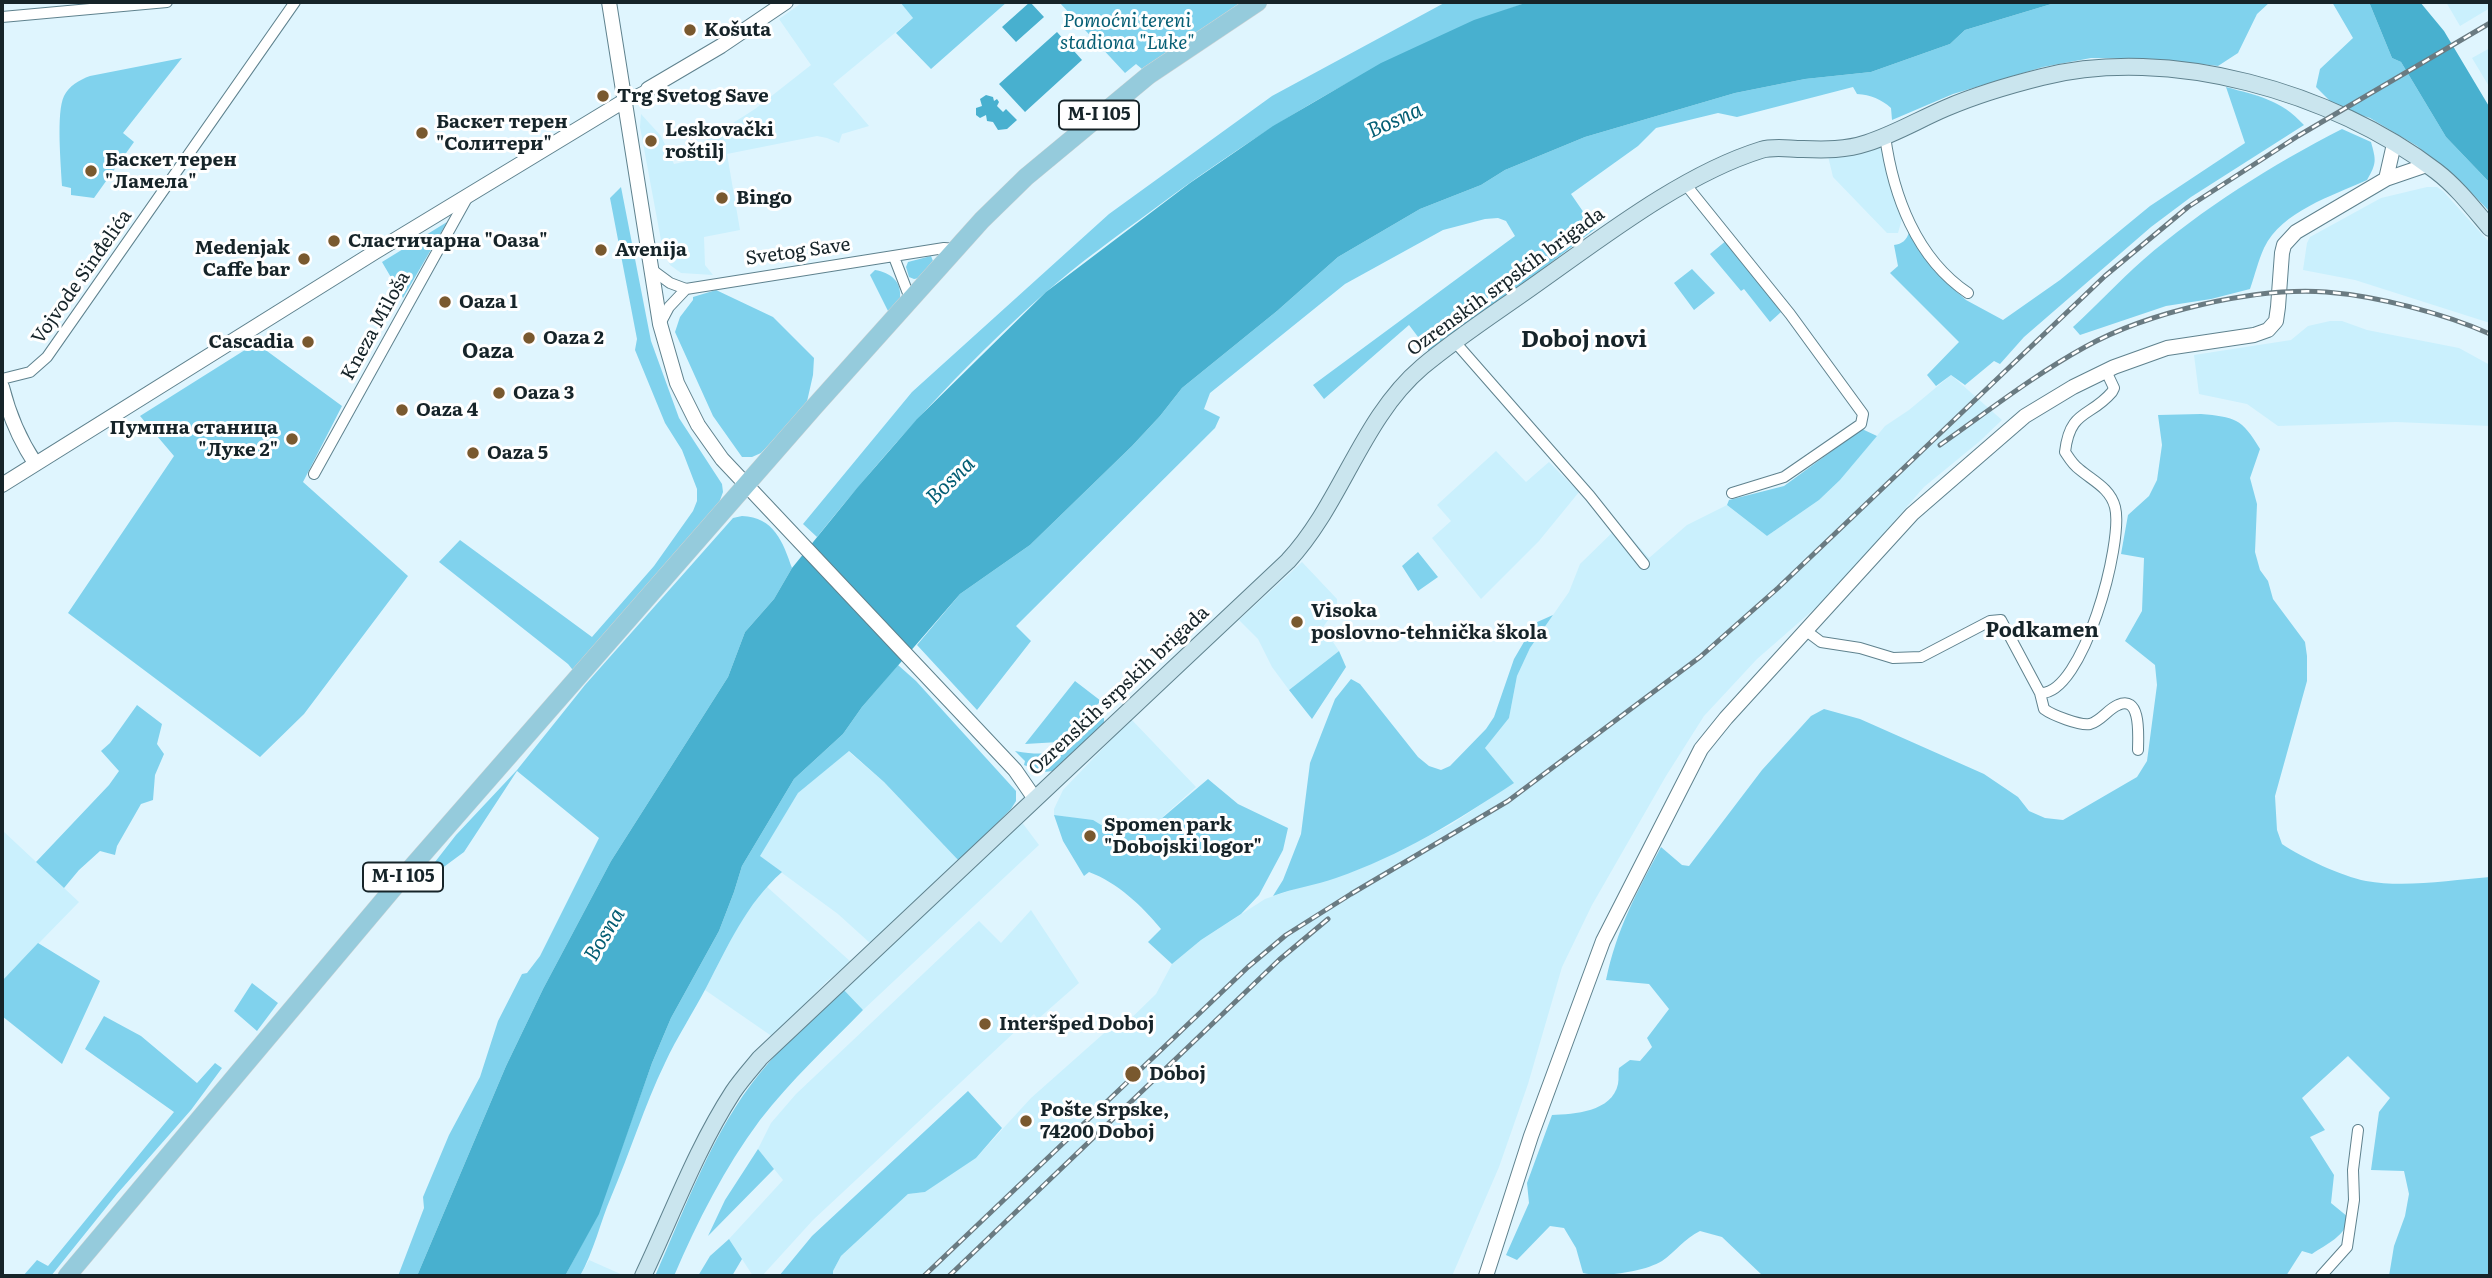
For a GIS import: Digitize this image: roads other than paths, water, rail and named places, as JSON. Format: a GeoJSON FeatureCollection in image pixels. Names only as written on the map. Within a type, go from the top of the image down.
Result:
{"type":"FeatureCollection","features":[{"type":"Feature","properties":{"kind":"main road","name":"M-I 105"},"geometry":{"type":"LineString","coordinates":[[67,1276],[403,877],[815,406],[982,220],[1026,177],[1149,75],[1258,2]]}},
{"type":"Feature","properties":{"kind":"main road","name":"Ozrenskih srpskih brigada"},"geometry":{"type":"LineString","coordinates":[[643,1276],[693,1166],[717,1121],[734,1091],[760,1058],[1295,553],[1320,518],[1370,431],[1396,394],[1423,366],[1598,241],[1686,184],[1763,149],[1839,149],[1860,145],[1950,106],[2040,78],[2097,68],[2140,67],[2229,78],[2274,89],[2314,103],[2362,125],[2427,165],[2463,195],[2490,228]]}},
{"type":"Feature","properties":{"kind":"street"},"geometry":{"type":"LineString","coordinates":[[2,17],[167,2]]}},
{"type":"Feature","properties":{"kind":"street","name":"Vojvode Sinđelića"},"geometry":{"type":"LineString","coordinates":[[2,379],[30,372],[47,357],[295,2]]}},
{"type":"Feature","properties":{"kind":"street"},"geometry":{"type":"LineString","coordinates":[[609,2],[660,324],[677,383],[698,425],[722,459],[788,531],[1016,770],[1035,799]]}},
{"type":"Feature","properties":{"kind":"street"},"geometry":{"type":"LineString","coordinates":[[2,485],[469,195],[721,46],[786,2]]}},
{"type":"Feature","properties":{"kind":"street"},"geometry":{"type":"LineString","coordinates":[[1885,136],[1892,178],[1910,228],[1947,277],[1968,293]]}},
{"type":"Feature","properties":{"kind":"street"},"geometry":{"type":"LineString","coordinates":[[2386,179],[2394,144]]}},
{"type":"Feature","properties":{"kind":"street"},"geometry":{"type":"LineString","coordinates":[[1486,1276],[1531,1136],[1603,941],[1624,895],[1701,749],[1733,709],[1912,514],[2003,433],[2025,416],[2073,387],[2106,371],[2167,348],[2254,335],[2268,330],[2273,326],[2277,315],[2284,245],[2297,232],[2386,179],[2427,165]]}},
{"type":"Feature","properties":{"kind":"street"},"geometry":{"type":"LineString","coordinates":[[1686,184],[1790,314],[1863,414],[1861,424],[1790,474],[1732,493]]}},
{"type":"Feature","properties":{"kind":"street","name":"Kneza Miloša"},"geometry":{"type":"LineString","coordinates":[[314,474],[469,195]]}},
{"type":"Feature","properties":{"kind":"street","name":"Svetog Save"},"geometry":{"type":"LineString","coordinates":[[686,289],[944,248],[957,249]]}},
{"type":"Feature","properties":{"kind":"street"},"geometry":{"type":"LineString","coordinates":[[894,257],[911,301]]}},
{"type":"Feature","properties":{"kind":"street"},"geometry":{"type":"LineString","coordinates":[[651,269],[670,283],[686,289],[669,307],[660,324]]}},
{"type":"Feature","properties":{"kind":"street"},"geometry":{"type":"LineString","coordinates":[[1455,342],[1590,496],[1644,564]]}},
{"type":"Feature","properties":{"kind":"street"},"geometry":{"type":"LineString","coordinates":[[2040,693],[2047,693],[2070,674],[2103,600],[2117,527],[2116,510],[2112,497],[2076,467],[2065,453],[2067,433],[2078,419],[2107,398],[2114,388],[2106,371]]}},
{"type":"Feature","properties":{"kind":"street"},"geometry":{"type":"LineString","coordinates":[[2,387],[4,407],[35,463]]}},
{"type":"Feature","properties":{"kind":"street"},"geometry":{"type":"LineString","coordinates":[[1805,630],[1821,642],[1860,648],[1893,658],[1921,657],[1990,621],[2001,620],[2040,693],[2044,709],[2051,715],[2085,724],[2092,723],[2119,704],[2127,704],[2135,709],[2139,724],[2138,750]]}},
{"type":"Feature","properties":{"kind":"street"},"geometry":{"type":"LineString","coordinates":[[2322,1276],[2347,1247],[2354,1200],[2353,1170],[2358,1130]]}},
{"type":"Feature","properties":{"kind":"water"},"geometry":{"type":"Polygon","coordinates":[[[1030,2],[1044,17],[1016,42],[1002,27],[1030,2]]]}},
{"type":"Feature","properties":{"kind":"water","name":"Bosna"},"geometry":{"type":"Polygon","coordinates":[[[1528,2],[2058,2],[1965,30],[1950,44],[1871,72],[1805,79],[1735,93],[1585,137],[1505,170],[1481,185],[1420,209],[1338,257],[1277,311],[1182,388],[1132,446],[1030,545],[960,594],[862,707],[843,734],[794,779],[742,866],[719,931],[671,1018],[652,1063],[599,1214],[565,1276],[417,1276],[506,1066],[543,989],[611,861],[728,677],[745,632],[774,599],[792,568],[917,419],[1046,292],[1190,183],[1273,126],[1381,63],[1474,20],[1528,2]]]}},
{"type":"Feature","properties":{"kind":"water"},"geometry":{"type":"Polygon","coordinates":[[[2369,2],[2420,2],[2444,31],[2490,108],[2490,183],[2446,137],[2401,62],[2392,58],[2369,2]]]}},
{"type":"Feature","properties":{"kind":"water"},"geometry":{"type":"Polygon","coordinates":[[[1057,32],[1082,60],[1025,112],[999,84],[1057,32]]]}},
{"type":"Feature","properties":{"kind":"water"},"geometry":{"type":"Polygon","coordinates":[[[986,95],[993,97],[994,101],[997,99],[997,106],[1003,112],[1006,109],[1017,120],[1007,129],[998,130],[993,122],[987,121],[986,115],[980,118],[976,115],[976,108],[982,106],[980,99],[986,95]]]}},
{"type":"Feature","properties":{"kind":"railway"},"geometry":{"type":"LineString","coordinates":[[924,1276],[1248,967],[1286,935],[1508,801],[1700,657],[1778,588],[2105,276],[2188,207],[2298,136],[2490,23]]}},
{"type":"Feature","properties":{"kind":"railway"},"geometry":{"type":"LineString","coordinates":[[1940,445],[2029,382],[2085,347],[2139,323],[2202,304],[2267,294],[2326,292],[2367,297],[2410,307],[2490,334]]}},
{"type":"Feature","properties":{"kind":"railway"},"geometry":{"type":"LineString","coordinates":[[949,1276],[1279,960],[1328,919]]}},
{"type":"Feature","properties":{"kind":"place","name":"Košuta"},"geometry":{"type":"Point","coordinates":[690,30]}},
{"type":"Feature","properties":{"kind":"place","name":"Trg Svetog Save"},"geometry":{"type":"Point","coordinates":[603,96]}},
{"type":"Feature","properties":{"kind":"place","name":"Баскет терен \"Солитери\""},"geometry":{"type":"Point","coordinates":[422,133]}},
{"type":"Feature","properties":{"kind":"place","name":"Leskovački roštilj"},"geometry":{"type":"Point","coordinates":[651,141]}},
{"type":"Feature","properties":{"kind":"place","name":"Баскет терен \"Ламела\""},"geometry":{"type":"Point","coordinates":[91,171]}},
{"type":"Feature","properties":{"kind":"place","name":"Bingo"},"geometry":{"type":"Point","coordinates":[722,198]}},
{"type":"Feature","properties":{"kind":"place","name":"Сластичарна \"Оаза\""},"geometry":{"type":"Point","coordinates":[334,241]}},
{"type":"Feature","properties":{"kind":"place","name":"Avenija"},"geometry":{"type":"Point","coordinates":[601,250]}},
{"type":"Feature","properties":{"kind":"place","name":"Medenjak Caffe bar"},"geometry":{"type":"Point","coordinates":[304,259]}},
{"type":"Feature","properties":{"kind":"place","name":"Oaza 1"},"geometry":{"type":"Point","coordinates":[445,302]}},
{"type":"Feature","properties":{"kind":"place","name":"Oaza 2"},"geometry":{"type":"Point","coordinates":[529,338]}},
{"type":"Feature","properties":{"kind":"place","name":"Cascadia"},"geometry":{"type":"Point","coordinates":[308,342]}},
{"type":"Feature","properties":{"kind":"place","name":"Oaza 3"},"geometry":{"type":"Point","coordinates":[499,393]}},
{"type":"Feature","properties":{"kind":"place","name":"Oaza 4"},"geometry":{"type":"Point","coordinates":[402,410]}},
{"type":"Feature","properties":{"kind":"place","name":"Пумпна станица \"Луке 2\""},"geometry":{"type":"Point","coordinates":[292,439]}},
{"type":"Feature","properties":{"kind":"place","name":"Oaza 5"},"geometry":{"type":"Point","coordinates":[473,453]}},
{"type":"Feature","properties":{"kind":"place","name":"Visoka poslovno-tehnička škola"},"geometry":{"type":"Point","coordinates":[1297,622]}},
{"type":"Feature","properties":{"kind":"place","name":"Spomen park \"Dobojski logor\""},"geometry":{"type":"Point","coordinates":[1090,836]}},
{"type":"Feature","properties":{"kind":"place","name":"Interšped Doboj"},"geometry":{"type":"Point","coordinates":[985,1024]}},
{"type":"Feature","properties":{"kind":"place","name":"Doboj"},"geometry":{"type":"Point","coordinates":[1133,1074]}},
{"type":"Feature","properties":{"kind":"place","name":"Pošte Srpske, 74200 Doboj"},"geometry":{"type":"Point","coordinates":[1026,1121]}},
{"type":"Feature","properties":{"kind":"district","name":"Doboj novi"},"geometry":{"type":"Point","coordinates":[1584,340]}},
{"type":"Feature","properties":{"kind":"district","name":"Oaza"},"geometry":{"type":"Point","coordinates":[488,352]}},
{"type":"Feature","properties":{"kind":"district","name":"Podkamen"},"geometry":{"type":"Point","coordinates":[2042,631]}},
{"type":"Feature","properties":{"kind":"park label","name":"Pomoćni tereni stadiona \"Luke\""},"geometry":{"type":"Point","coordinates":[1127,32]}}]}
